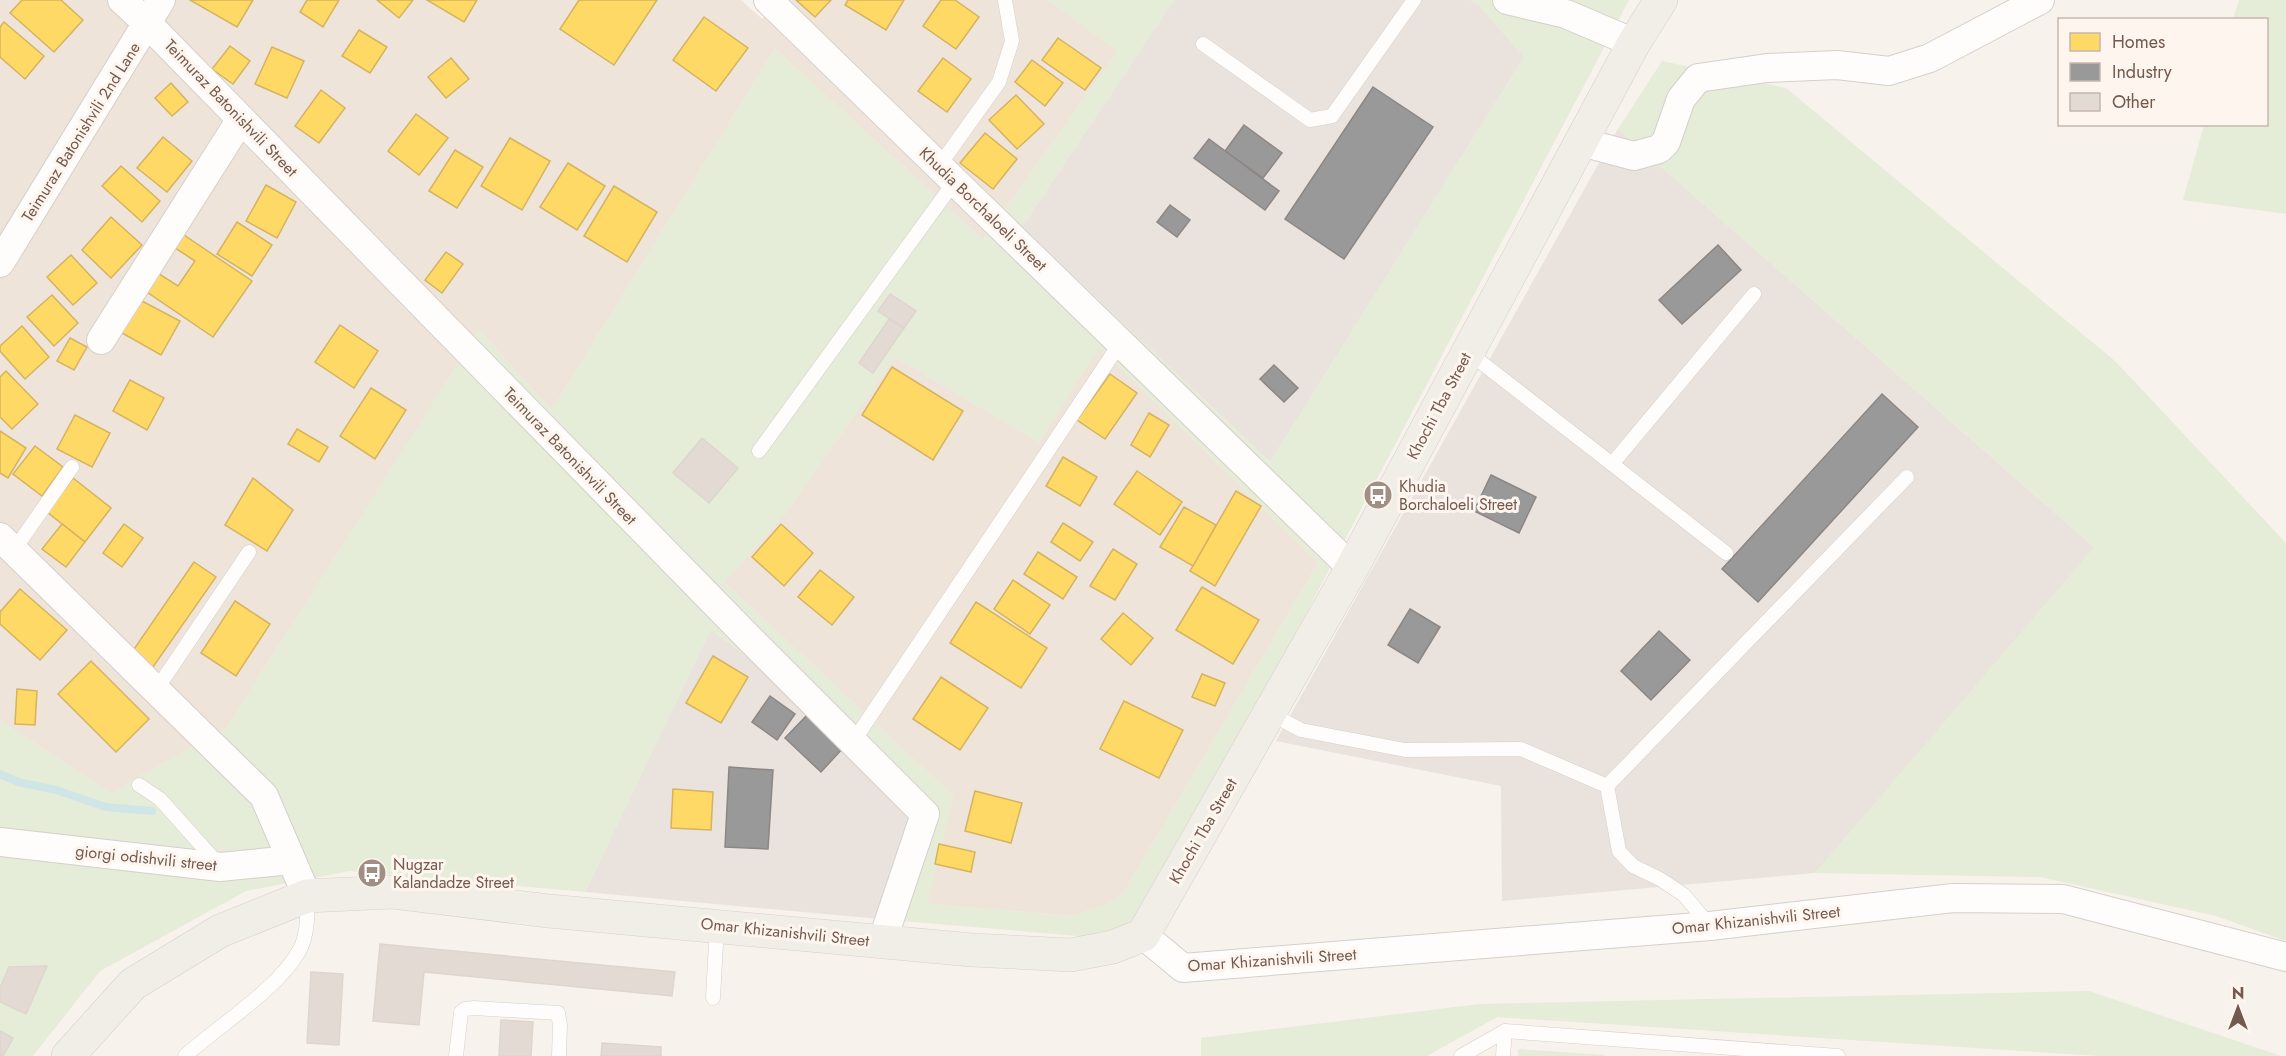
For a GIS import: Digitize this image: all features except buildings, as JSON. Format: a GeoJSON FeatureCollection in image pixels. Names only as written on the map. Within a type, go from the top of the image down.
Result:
{"type":"FeatureCollection","features":[{"type":"Feature","properties":{"kind":"main road","name":"Khochi Tba Street"},"geometry":{"type":"LineString","coordinates":[[1143,935],[1271,714],[1352,568],[1634,43],[1660,0]]}},
{"type":"Feature","properties":{"kind":"main road","name":"Omar Khizanishvili Street"},"geometry":{"type":"LineString","coordinates":[[68,1056],[133,984],[220,931],[307,896],[393,892],[549,911],[882,942],[972,950],[1071,955],[1113,947],[1143,935]]}},
{"type":"Feature","properties":{"kind":"street","name":"Teimuraz Batonishvili Street"},"geometry":{"type":"LineString","coordinates":[[122,0],[154,11],[241,119],[747,636],[925,814],[882,942]]}},
{"type":"Feature","properties":{"kind":"street","name":"Khudia Borchaloeli Street"},"geometry":{"type":"LineString","coordinates":[[768,0],[1352,568]]}},
{"type":"Feature","properties":{"kind":"street"},"geometry":{"type":"LineString","coordinates":[[1507,0],[1566,14],[1634,43]]}},
{"type":"Feature","properties":{"kind":"street"},"geometry":{"type":"LineString","coordinates":[[1581,142],[1634,156],[1659,149],[1666,142],[1681,99],[1698,78],[1767,68],[1837,65],[1889,71],[1930,58],[2040,0]]}},
{"type":"Feature","properties":{"kind":"street","name":"Teimuraz Batonishvili 2nd Lane"},"geometry":{"type":"LineString","coordinates":[[0,263],[154,11]]}},
{"type":"Feature","properties":{"kind":"street"},"geometry":{"type":"LineString","coordinates":[[101,340],[241,119]]}},
{"type":"Feature","properties":{"kind":"street"},"geometry":{"type":"LineString","coordinates":[[7,543],[264,796],[307,896]]}},
{"type":"Feature","properties":{"kind":"street","name":"giorgi odishvili street"},"geometry":{"type":"LineString","coordinates":[[0,843],[220,867],[291,860]]}},
{"type":"Feature","properties":{"kind":"street","name":"Omar Khizanishvili Street"},"geometry":{"type":"LineString","coordinates":[[1143,935],[1183,968],[1710,926],[1953,898],[2063,898],[2286,957]]}},
{"type":"Feature","properties":{"kind":"lane"},"geometry":{"type":"LineString","coordinates":[[759,452],[947,173],[999,82],[1012,41],[1005,0]]}},
{"type":"Feature","properties":{"kind":"lane"},"geometry":{"type":"LineString","coordinates":[[1203,44],[1310,120],[1332,116],[1414,0]]}},
{"type":"Feature","properties":{"kind":"lane"},"geometry":{"type":"LineString","coordinates":[[1612,464],[1754,294]]}},
{"type":"Feature","properties":{"kind":"lane"},"geometry":{"type":"LineString","coordinates":[[853,742],[1121,342]]}},
{"type":"Feature","properties":{"kind":"lane"},"geometry":{"type":"LineString","coordinates":[[1468,352],[1726,553]]}},
{"type":"Feature","properties":{"kind":"lane"},"geometry":{"type":"LineString","coordinates":[[7,543],[72,467]]}},
{"type":"Feature","properties":{"kind":"lane"},"geometry":{"type":"LineString","coordinates":[[1607,786],[1907,477]]}},
{"type":"Feature","properties":{"kind":"lane"},"geometry":{"type":"LineString","coordinates":[[156,690],[249,552]]}},
{"type":"Feature","properties":{"kind":"lane"},"geometry":{"type":"LineString","coordinates":[[1271,714],[1301,730],[1405,750],[1521,749],[1607,786]]}},
{"type":"Feature","properties":{"kind":"lane"},"geometry":{"type":"LineString","coordinates":[[139,785],[160,799],[220,867]]}},
{"type":"Feature","properties":{"kind":"lane"},"geometry":{"type":"LineString","coordinates":[[1607,786],[1620,850],[1633,866],[1660,879],[1684,895],[1710,926]]}},
{"type":"Feature","properties":{"kind":"lane"},"geometry":{"type":"LineString","coordinates":[[185,1056],[280,975],[299,951],[304,935],[308,907],[307,896]]}},
{"type":"Feature","properties":{"kind":"lane"},"geometry":{"type":"LineString","coordinates":[[713,998],[717,925]]}},
{"type":"Feature","properties":{"kind":"lane"},"geometry":{"type":"LineString","coordinates":[[456,1056],[461,1012],[474,1008],[558,1013],[561,1025],[559,1056]]}},
{"type":"Feature","properties":{"kind":"lane"},"geometry":{"type":"LineString","coordinates":[[1503,1056],[1504,1031]]}},
{"type":"Feature","properties":{"kind":"lane"},"geometry":{"type":"LineString","coordinates":[[1461,1056],[1504,1031],[1750,1053],[1838,1056]]}},
{"type":"Feature","properties":{"kind":"shaded area"},"geometry":{"type":"Polygon","coordinates":[[[0,0],[741,0],[762,19],[775,0],[1048,0],[1118,51],[983,240],[775,49],[552,410],[479,331],[227,727],[111,793],[0,721],[0,0]]]}},
{"type":"Feature","properties":{"kind":"shaded area"},"geometry":{"type":"Polygon","coordinates":[[[1174,0],[1470,0],[1481,7],[1524,57],[1270,462],[1022,227],[1174,0]]]}},
{"type":"Feature","properties":{"kind":"shaded area"},"geometry":{"type":"Polygon","coordinates":[[[1618,129],[2095,548],[1815,873],[1502,901],[1501,786],[1276,741],[1618,129]]]}},
{"type":"Feature","properties":{"kind":"shaded area"},"geometry":{"type":"Polygon","coordinates":[[[1099,347],[1318,563],[1123,894],[1103,906],[1072,916],[927,904],[953,796],[724,582],[787,511],[895,357],[1039,442],[1099,347]]]}},
{"type":"Feature","properties":{"kind":"shaded area"},"geometry":{"type":"Polygon","coordinates":[[[711,629],[938,805],[902,921],[585,892],[711,629]]]}},
{"type":"Feature","properties":{"kind":"green space"},"geometry":{"type":"Polygon","coordinates":[[[1048,0],[1174,0],[1022,227],[1270,462],[1524,57],[1481,7],[1470,0],[1629,0],[1240,739],[1135,925],[1090,937],[902,921],[938,805],[711,630],[585,892],[350,871],[246,891],[100,971],[33,1056],[0,1056],[0,721],[111,793],[227,727],[479,330],[552,410],[775,49],[983,240],[1118,51],[1048,0]],[[1099,348],[1039,442],[895,357],[787,511],[724,582],[953,796],[928,904],[1072,916],[1103,906],[1123,894],[1318,563],[1099,348]]]}},
{"type":"Feature","properties":{"kind":"green space"},"geometry":{"type":"Polygon","coordinates":[[[2239,0],[2286,0],[2286,214],[2183,200],[2204,126],[2268,126],[2268,18],[2233,18],[2239,0]]]}},
{"type":"Feature","properties":{"kind":"green space"},"geometry":{"type":"Polygon","coordinates":[[[1662,61],[1786,88],[2115,361],[2286,543],[2286,941],[2216,916],[2040,877],[1815,873],[2094,547],[1618,129],[1662,61]]]}},
{"type":"Feature","properties":{"kind":"green space"},"geometry":{"type":"Polygon","coordinates":[[[2089,991],[2281,1056],[2099,1056],[1497,1017],[1427,1056],[1201,1056],[1201,1038],[1480,1004],[2089,991]]]}},
{"type":"Feature","properties":{"kind":"green space"},"geometry":{"type":"Polygon","coordinates":[[[1518,1049],[1605,1055],[1518,1056],[1518,1049]]]}},
{"type":"Feature","properties":{"kind":"waterway"},"geometry":{"type":"LineString","coordinates":[[0,774],[18,782],[56,790],[106,807],[152,811]]}},
{"type":"Feature","properties":{"kind":"place","name":"Khudia Borchaloeli Street"},"geometry":{"type":"Point","coordinates":[1378,495]}},
{"type":"Feature","properties":{"kind":"place","name":"Nugzar Kalandadze Street"},"geometry":{"type":"Point","coordinates":[372,873]}}]}
